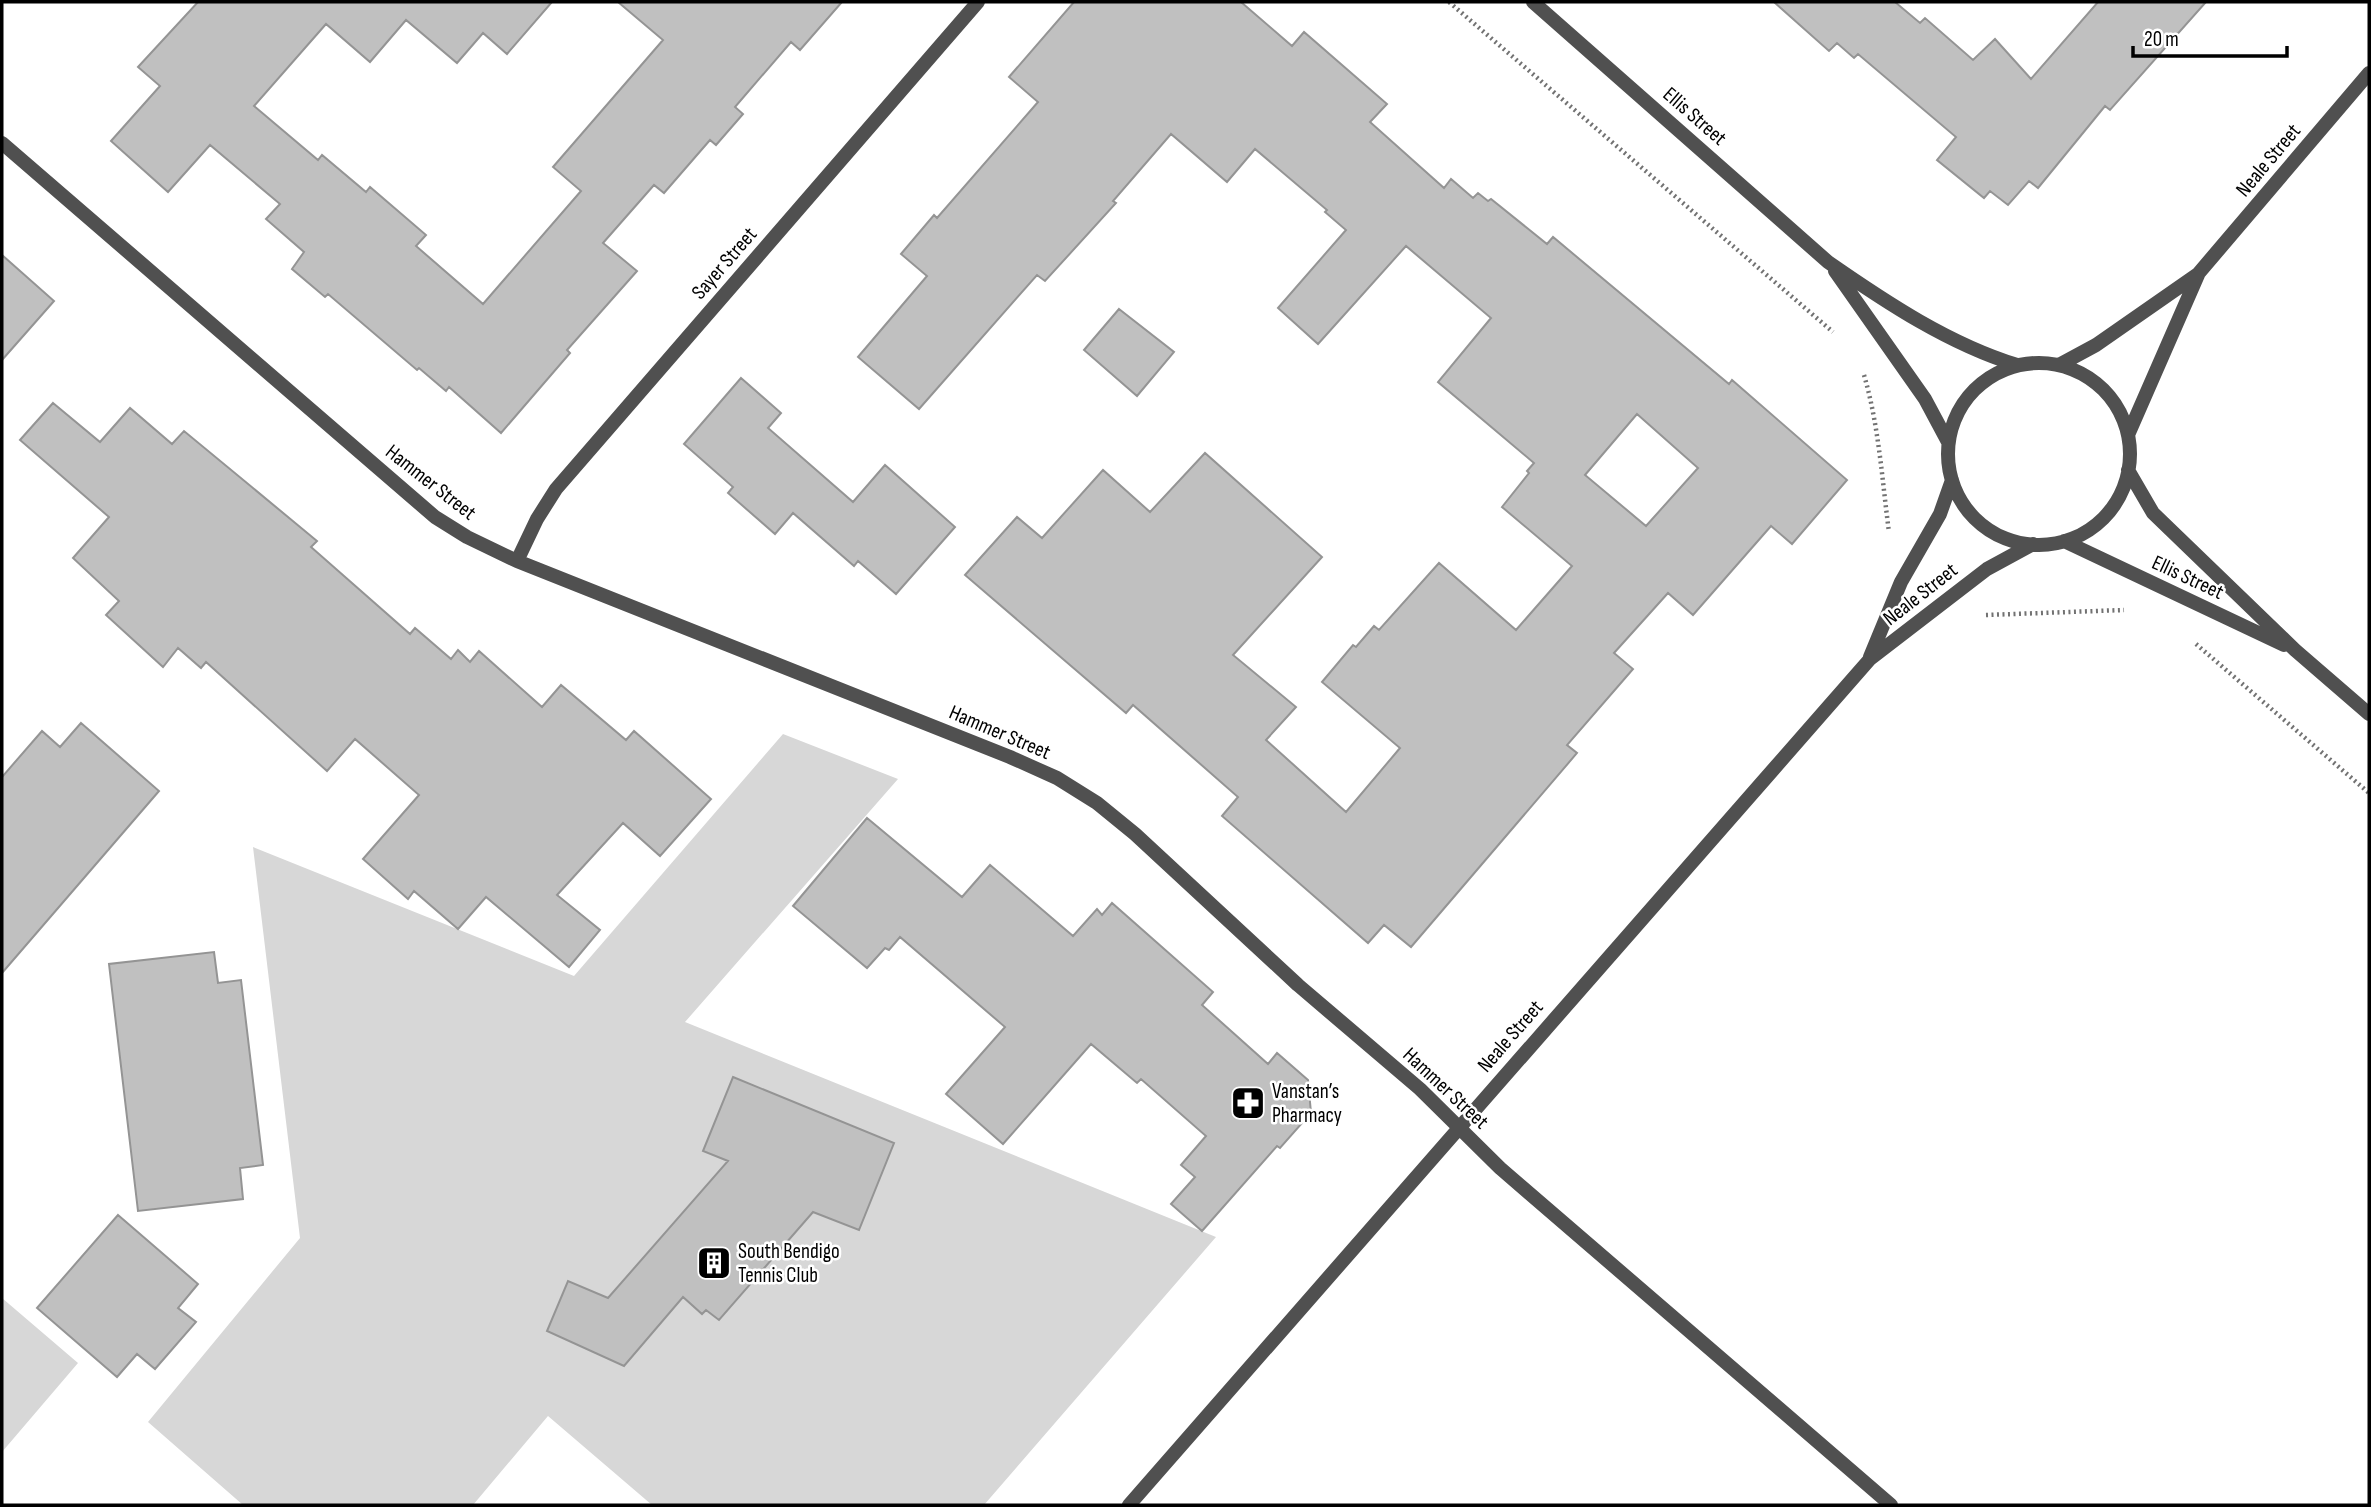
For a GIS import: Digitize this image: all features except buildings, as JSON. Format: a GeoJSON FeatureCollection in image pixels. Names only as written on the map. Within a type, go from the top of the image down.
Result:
{"type":"FeatureCollection","features":[{"type":"Feature","properties":{"kind":"street","name":"Sayer Street"},"geometry":{"type":"LineString","coordinates":[[517,561],[537,519],[556,489],[978,2]]}},
{"type":"Feature","properties":{"kind":"street","name":"Ellis Street"},"geometry":{"type":"LineString","coordinates":[[1533,2],[1828,262],[1879,298],[1929,326],[1983,355],[2017,365]]}},
{"type":"Feature","properties":{"kind":"street","name":"Neale Street"},"geometry":{"type":"LineString","coordinates":[[2059,365],[2096,345],[2199,274],[2369,73]]}},
{"type":"Feature","properties":{"kind":"street","name":"Hammer Street"},"geometry":{"type":"LineString","coordinates":[[2,144],[435,517],[467,537],[517,561],[997,752],[1057,778],[1097,803],[1135,834],[1298,985],[1420,1089],[1500,1168],[1891,1505]]}},
{"type":"Feature","properties":{"kind":"street","name":"Ellis Street"},"geometry":{"type":"LineString","coordinates":[[1828,262],[1925,399],[1948,442]]}},
{"type":"Feature","properties":{"kind":"street","name":"Neale Street"},"geometry":{"type":"LineString","coordinates":[[2128,435],[2199,274]]}},
{"type":"Feature","properties":{"kind":"street"},"geometry":{"type":"LineString","coordinates":[[2017,365],[2059,365],[2086,376],[2105,392],[2120,412],[2128,435],[2128,470],[2121,494],[2106,515],[2087,531],[2048,545],[2006,539],[1982,525],[1963,505],[1952,480],[1948,461],[1948,442],[1956,416],[1971,393],[1992,376],[2017,365]]}},
{"type":"Feature","properties":{"kind":"street","name":"Ellis Street"},"geometry":{"type":"LineString","coordinates":[[2128,470],[2153,513],[2295,650],[2369,713]]}},
{"type":"Feature","properties":{"kind":"street","name":"Neale Street"},"geometry":{"type":"LineString","coordinates":[[1870,659],[1901,582],[1940,514],[1952,480]]}},
{"type":"Feature","properties":{"kind":"street","name":"Ellis Street"},"geometry":{"type":"LineString","coordinates":[[2064,541],[2295,650]]}},
{"type":"Feature","properties":{"kind":"street","name":"Neale Street"},"geometry":{"type":"LineString","coordinates":[[1129,1505],[1870,659],[1987,569],[2033,544]]}},
{"type":"Feature","properties":{"kind":"shaded area"},"geometry":{"type":"Polygon","coordinates":[[[783,734],[898,779],[685,1022],[1216,1237],[984,1505],[652,1505],[548,1416],[473,1505],[243,1505],[148,1422],[300,1238],[253,847],[574,976],[783,734]]]}},
{"type":"Feature","properties":{"kind":"shaded area"},"geometry":{"type":"Polygon","coordinates":[[[2,1298],[78,1363],[2,1452],[2,1298]]]}},
{"type":"Feature","properties":{"kind":"place","name":"Vanstan’s Pharmacy"},"geometry":{"type":"Point","coordinates":[1248,1103]}},
{"type":"Feature","properties":{"kind":"place","name":"South Bendigo Tennis Club"},"geometry":{"type":"Point","coordinates":[714,1263]}}]}
